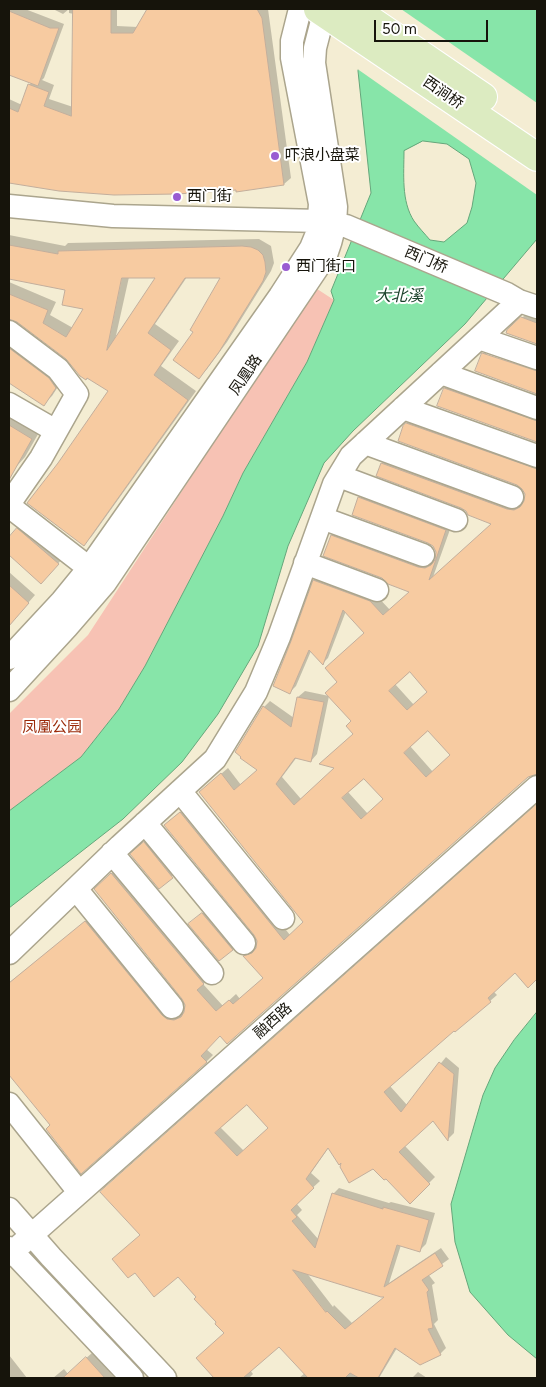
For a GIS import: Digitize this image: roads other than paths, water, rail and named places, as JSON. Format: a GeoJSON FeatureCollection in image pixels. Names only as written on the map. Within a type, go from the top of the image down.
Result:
{"type":"FeatureCollection","features":[{"type":"Feature","properties":{"kind":"main road"},"geometry":{"type":"LineString","coordinates":[[317,10],[354,17]]}},
{"type":"Feature","properties":{"kind":"main road","name":"西涧桥"},"geometry":{"type":"LineString","coordinates":[[354,17],[537,135]]}},
{"type":"Feature","properties":{"kind":"main road","name":"西涧桥"},"geometry":{"type":"LineString","coordinates":[[354,17],[537,157]]}},
{"type":"Feature","properties":{"kind":"street","name":"凤凰路"},"geometry":{"type":"LineString","coordinates":[[9,690],[67,627],[97,575],[326,255],[333,236],[336,207],[314,63],[317,10]]}},
{"type":"Feature","properties":{"kind":"street"},"geometry":{"type":"LineString","coordinates":[[9,206],[113,216],[334,223]]}},
{"type":"Feature","properties":{"kind":"street","name":"西门桥"},"geometry":{"type":"LineString","coordinates":[[334,223],[521,300]]}},
{"type":"Feature","properties":{"kind":"street"},"geometry":{"type":"LineString","coordinates":[[9,953],[112,853],[215,759],[256,692],[279,637],[334,484],[351,456],[521,300]]}},
{"type":"Feature","properties":{"kind":"street"},"geometry":{"type":"LineString","coordinates":[[9,332],[58,369],[77,394],[41,458],[9,505],[97,575]]}},
{"type":"Feature","properties":{"kind":"street"},"geometry":{"type":"LineString","coordinates":[[478,338],[537,358]]}},
{"type":"Feature","properties":{"kind":"street"},"geometry":{"type":"LineString","coordinates":[[441,373],[537,408]]}},
{"type":"Feature","properties":{"kind":"street"},"geometry":{"type":"LineString","coordinates":[[9,404],[56,431]]}},
{"type":"Feature","properties":{"kind":"street"},"geometry":{"type":"LineString","coordinates":[[403,408],[537,456]]}},
{"type":"Feature","properties":{"kind":"street"},"geometry":{"type":"LineString","coordinates":[[365,443],[512,497]]}},
{"type":"Feature","properties":{"kind":"street"},"geometry":{"type":"LineString","coordinates":[[339,476],[456,520]]}},
{"type":"Feature","properties":{"kind":"street"},"geometry":{"type":"LineString","coordinates":[[322,518],[423,555]]}},
{"type":"Feature","properties":{"kind":"street"},"geometry":{"type":"LineString","coordinates":[[305,563],[377,590]]}},
{"type":"Feature","properties":{"kind":"street","name":"凤凰路"},"geometry":{"type":"LineString","coordinates":[[9,658],[62,601],[97,575]]}},
{"type":"Feature","properties":{"kind":"street","name":"融西路"},"geometry":{"type":"LineString","coordinates":[[10,1252],[32,1235],[537,786]]}},
{"type":"Feature","properties":{"kind":"street"},"geometry":{"type":"LineString","coordinates":[[180,791],[283,918]]}},
{"type":"Feature","properties":{"kind":"street"},"geometry":{"type":"LineString","coordinates":[[145,823],[244,942]]}},
{"type":"Feature","properties":{"kind":"street"},"geometry":{"type":"LineString","coordinates":[[112,853],[212,973]]}},
{"type":"Feature","properties":{"kind":"street"},"geometry":{"type":"LineString","coordinates":[[76,889],[172,1007]]}},
{"type":"Feature","properties":{"kind":"street"},"geometry":{"type":"LineString","coordinates":[[9,1104],[79,1192]]}},
{"type":"Feature","properties":{"kind":"street"},"geometry":{"type":"LineString","coordinates":[[9,1209],[166,1378]]}},
{"type":"Feature","properties":{"kind":"street"},"geometry":{"type":"LineString","coordinates":[[10,1252],[132,1378]]}},
{"type":"Feature","properties":{"kind":"water","name":"大北溪"},"geometry":{"type":"Polygon","coordinates":[[[378,9],[537,9],[537,239],[465,324],[353,431],[324,463],[288,546],[258,646],[218,714],[182,762],[123,819],[9,908],[9,811],[81,757],[119,709],[145,666],[223,516],[243,473],[307,362],[334,300],[331,291],[371,193],[358,71],[378,9]],[[423,141],[404,151],[404,187],[410,213],[416,224],[430,240],[444,242],[467,223],[476,183],[469,159],[447,144],[423,141]]]}},
{"type":"Feature","properties":{"kind":"water"},"geometry":{"type":"Polygon","coordinates":[[[537,1012],[537,1359],[508,1335],[470,1292],[455,1242],[451,1204],[483,1095],[495,1068],[514,1040],[537,1012]]]}},
{"type":"Feature","properties":{"kind":"place","name":"吓浪小盘菜"},"geometry":{"type":"Point","coordinates":[275,156]}},
{"type":"Feature","properties":{"kind":"place","name":"西门街"},"geometry":{"type":"Point","coordinates":[177,197]}},
{"type":"Feature","properties":{"kind":"place","name":"西门街口"},"geometry":{"type":"Point","coordinates":[286,267]}},
{"type":"Feature","properties":{"kind":"park label","name":"凤凰公园"},"geometry":{"type":"Point","coordinates":[52,728]}}]}
